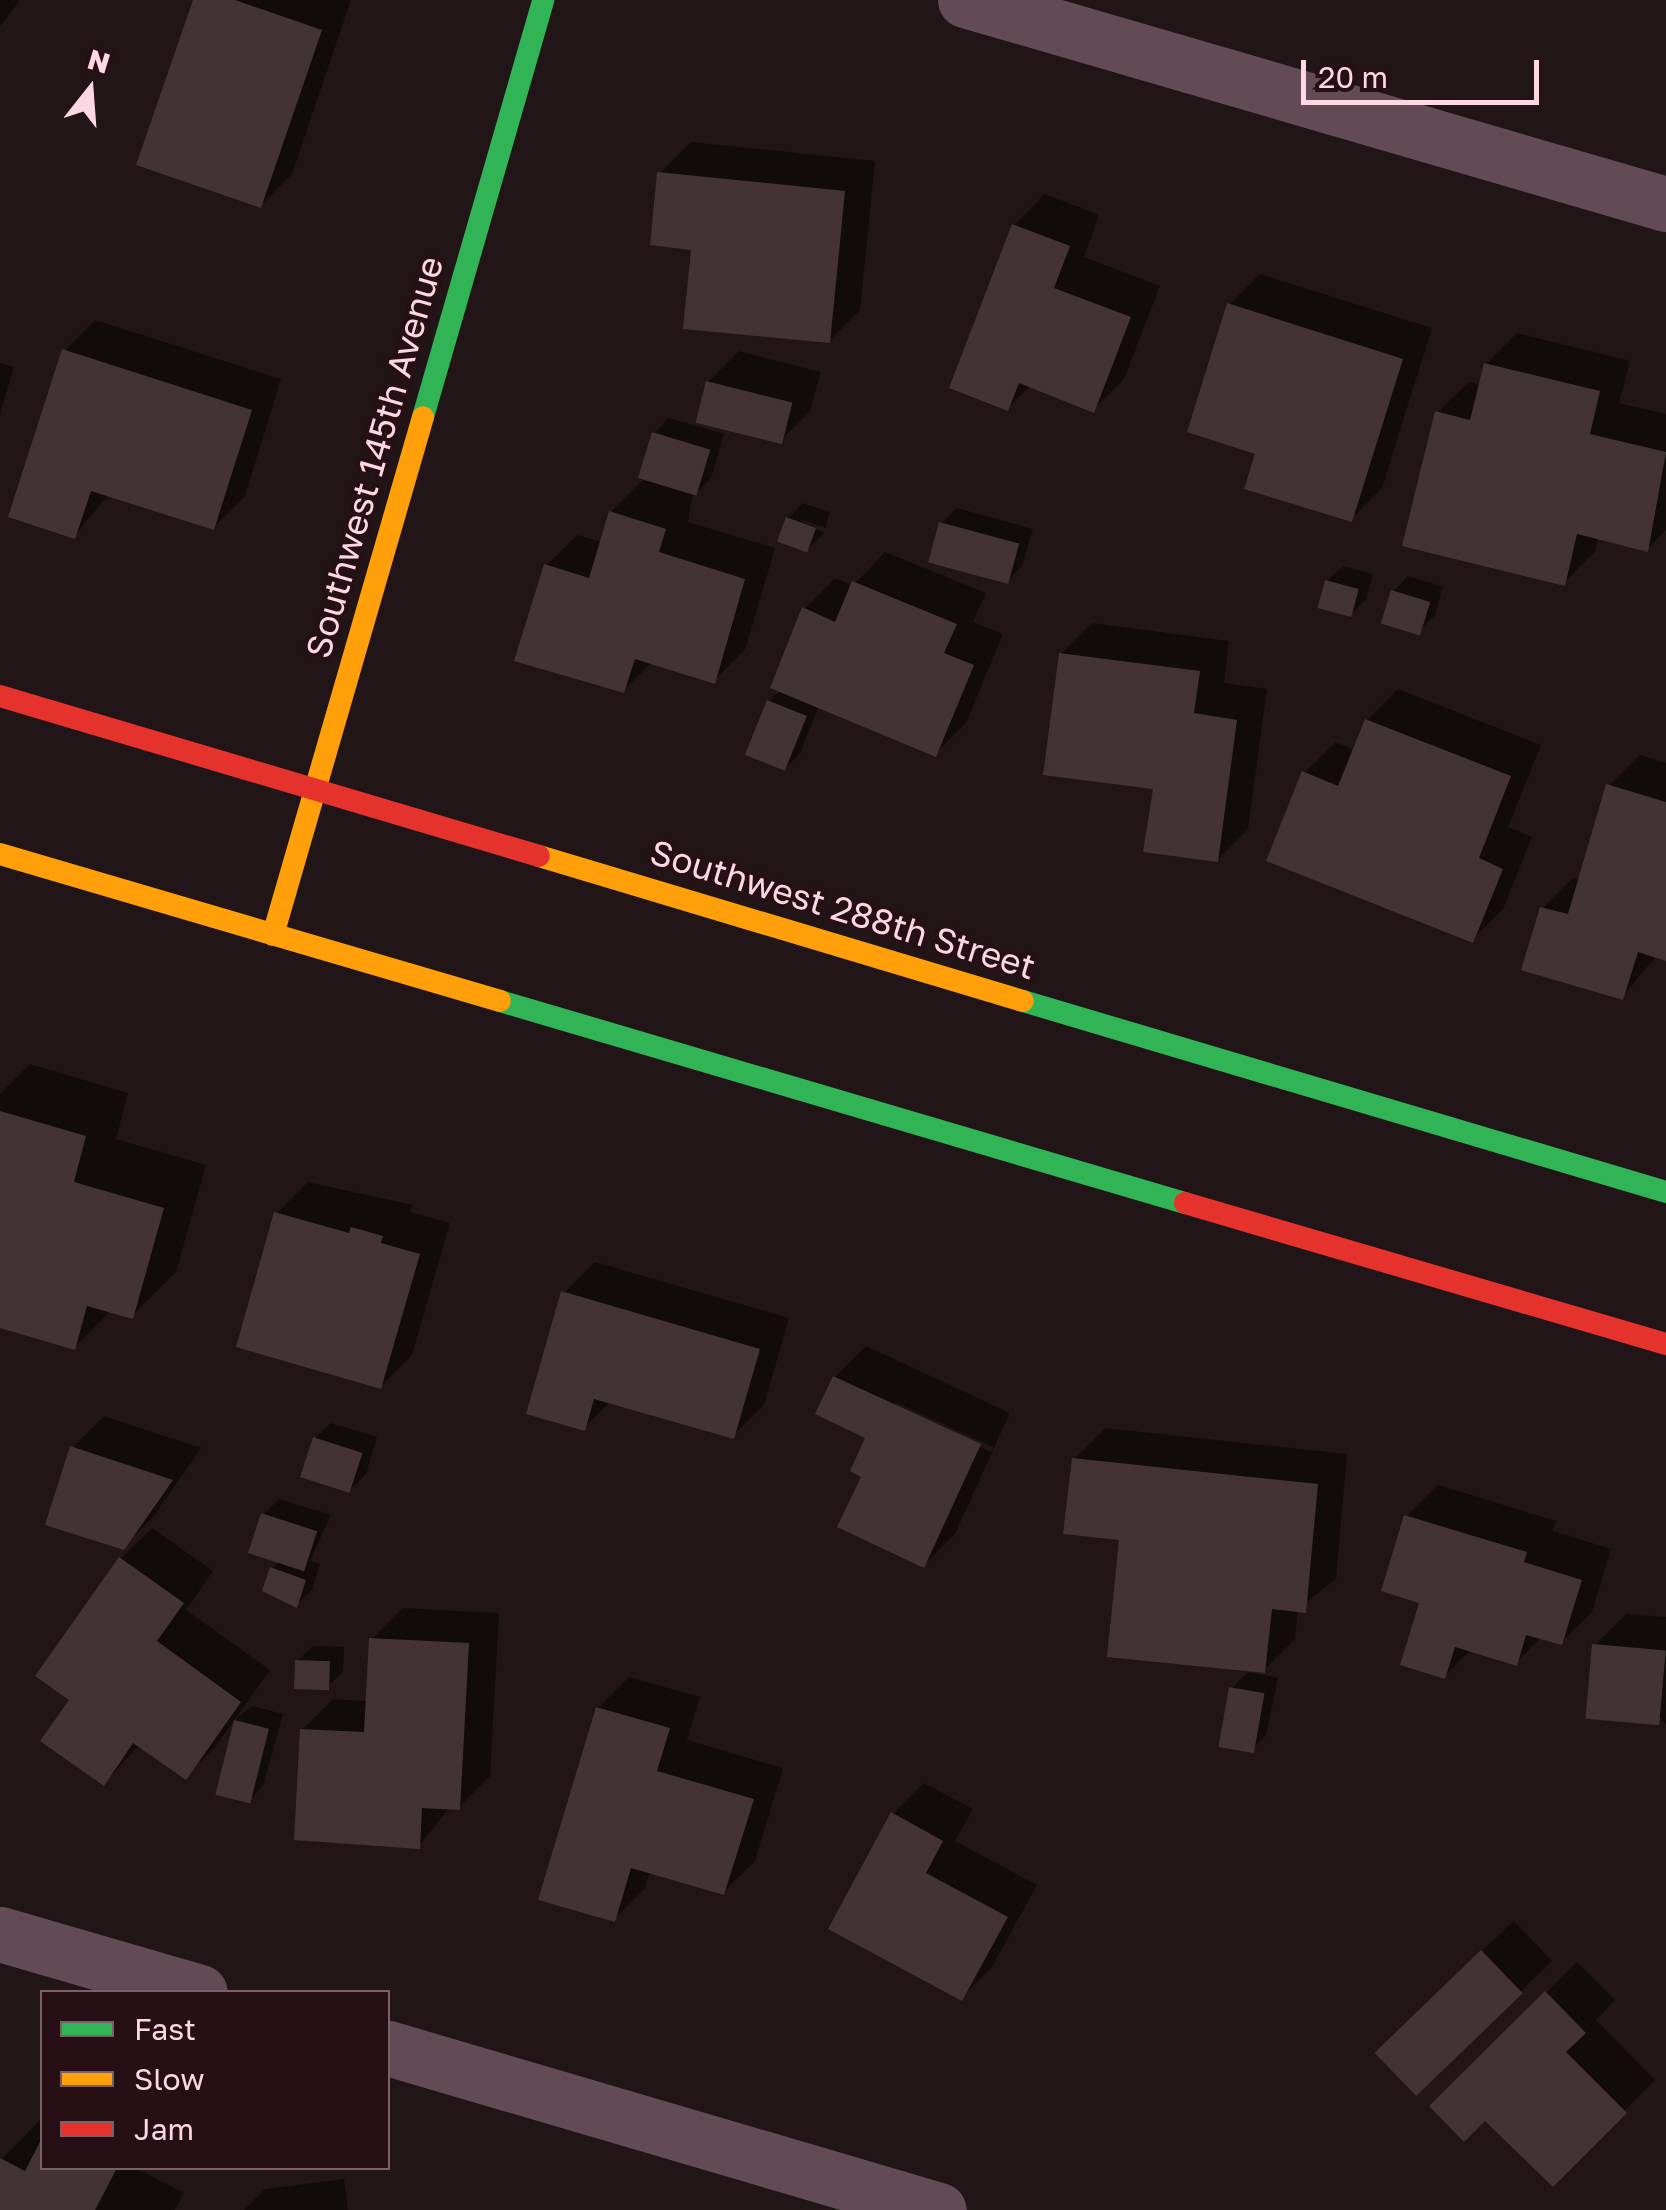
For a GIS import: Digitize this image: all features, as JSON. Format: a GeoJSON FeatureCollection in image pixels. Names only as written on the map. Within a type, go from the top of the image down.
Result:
{"type":"FeatureCollection","features":[{"type":"Feature","properties":{"kind":"main road","name":"Southwest 145th Avenue"},"geometry":{"type":"LineString","coordinates":[[273,934],[543,0]]}},
{"type":"Feature","properties":{"kind":"main road","name":"Southwest 288th Street"},"geometry":{"type":"LineString","coordinates":[[0,696],[1666,1192]]}},
{"type":"Feature","properties":{"kind":"main road"},"geometry":{"type":"LineString","coordinates":[[0,854],[1666,1344]]}},
{"type":"Feature","properties":{"kind":"street"},"geometry":{"type":"LineString","coordinates":[[965,0],[1666,204]]}},
{"type":"Feature","properties":{"kind":"street"},"geometry":{"type":"LineString","coordinates":[[0,1934],[193,1990]]}},
{"type":"Feature","properties":{"kind":"street"},"geometry":{"type":"LineString","coordinates":[[390,2049],[940,2210]]}},
{"type":"Feature","properties":{"kind":"building"},"geometry":{"type":"Polygon","coordinates":[[[193,0],[235,0],[322,30],[261,208],[136,165],[193,0]]]}},
{"type":"Feature","properties":{"kind":"building"},"geometry":{"type":"Polygon","coordinates":[[[657,172],[845,191],[830,343],[683,329],[691,250],[650,245],[657,172]]]}},
{"type":"Feature","properties":{"kind":"building"},"geometry":{"type":"Polygon","coordinates":[[[1012,224],[1070,246],[1054,288],[1131,317],[1094,413],[1019,383],[1008,411],[949,388],[1012,224]]]}},
{"type":"Feature","properties":{"kind":"building"},"geometry":{"type":"Polygon","coordinates":[[[1227,303],[1403,359],[1352,522],[1244,489],[1255,454],[1187,432],[1227,303]]]}},
{"type":"Feature","properties":{"kind":"building"},"geometry":{"type":"Polygon","coordinates":[[[62,349],[252,410],[214,530],[91,491],[75,539],[8,517],[62,349]]]}},
{"type":"Feature","properties":{"kind":"building"},"geometry":{"type":"Polygon","coordinates":[[[1484,363],[1600,391],[1590,434],[1666,452],[1648,552],[1577,534],[1565,586],[1402,546],[1435,411],[1470,420],[1484,363]]]}},
{"type":"Feature","properties":{"kind":"building"},"geometry":{"type":"Polygon","coordinates":[[[706,381],[792,403],[782,444],[696,423],[706,381]]]}},
{"type":"Feature","properties":{"kind":"building"},"geometry":{"type":"Polygon","coordinates":[[[652,432],[710,450],[696,496],[638,478],[652,432]]]}},
{"type":"Feature","properties":{"kind":"building"},"geometry":{"type":"Polygon","coordinates":[[[609,511],[666,529],[659,552],[745,579],[715,684],[635,659],[624,693],[514,661],[544,564],[589,578],[609,511]]]}},
{"type":"Feature","properties":{"kind":"building"},"geometry":{"type":"Polygon","coordinates":[[[786,517],[816,528],[807,552],[777,541],[786,517]]]}},
{"type":"Feature","properties":{"kind":"building"},"geometry":{"type":"Polygon","coordinates":[[[939,522],[1019,543],[1008,584],[928,563],[939,522]]]}},
{"type":"Feature","properties":{"kind":"building"},"geometry":{"type":"Polygon","coordinates":[[[1325,580],[1359,589],[1351,617],[1317,608],[1325,580]]]}},
{"type":"Feature","properties":{"kind":"building"},"geometry":{"type":"Polygon","coordinates":[[[852,581],[957,624],[944,653],[974,665],[936,757],[770,688],[802,607],[835,622],[852,581]]]}},
{"type":"Feature","properties":{"kind":"building"},"geometry":{"type":"Polygon","coordinates":[[[1391,590],[1430,602],[1420,635],[1381,623],[1391,590]]]}},
{"type":"Feature","properties":{"kind":"building"},"geometry":{"type":"Polygon","coordinates":[[[1059,653],[1200,671],[1194,713],[1237,720],[1218,862],[1143,852],[1153,789],[1043,775],[1059,653]]]}},
{"type":"Feature","properties":{"kind":"building"},"geometry":{"type":"Polygon","coordinates":[[[767,700],[807,716],[785,771],[745,755],[767,700]]]}},
{"type":"Feature","properties":{"kind":"building"},"geometry":{"type":"Polygon","coordinates":[[[1365,719],[1511,776],[1479,858],[1503,869],[1473,943],[1266,861],[1302,771],[1338,786],[1365,719]]]}},
{"type":"Feature","properties":{"kind":"building"},"geometry":{"type":"Polygon","coordinates":[[[1606,784],[1666,802],[1666,961],[1638,952],[1623,1000],[1521,970],[1540,907],[1568,914],[1606,784]]]}},
{"type":"Feature","properties":{"kind":"building"},"geometry":{"type":"Polygon","coordinates":[[[0,1111],[86,1136],[74,1182],[164,1208],[133,1319],[87,1306],[75,1350],[0,1328],[0,1111]]]}},
{"type":"Feature","properties":{"kind":"building"},"geometry":{"type":"Polygon","coordinates":[[[274,1212],[349,1233],[351,1227],[383,1236],[381,1243],[420,1254],[381,1389],[236,1347],[274,1212]]]}},
{"type":"Feature","properties":{"kind":"building"},"geometry":{"type":"Polygon","coordinates":[[[561,1291],[760,1349],[734,1439],[594,1399],[585,1431],[526,1414],[561,1291]]]}},
{"type":"Feature","properties":{"kind":"building"},"geometry":{"type":"Polygon","coordinates":[[[833,1376],[981,1444],[924,1568],[837,1527],[861,1477],[850,1471],[865,1438],[815,1414],[833,1376]]]}},
{"type":"Feature","properties":{"kind":"building"},"geometry":{"type":"Polygon","coordinates":[[[313,1437],[362,1453],[349,1493],[300,1477],[313,1437]]]}},
{"type":"Feature","properties":{"kind":"building"},"geometry":{"type":"Polygon","coordinates":[[[70,1446],[173,1480],[124,1550],[45,1525],[70,1446]]]}},
{"type":"Feature","properties":{"kind":"building"},"geometry":{"type":"Polygon","coordinates":[[[1072,1458],[1318,1484],[1306,1613],[1272,1609],[1265,1673],[1107,1657],[1119,1540],[1063,1534],[1072,1458]]]}},
{"type":"Feature","properties":{"kind":"building"},"geometry":{"type":"Polygon","coordinates":[[[261,1513],[317,1531],[304,1571],[248,1553],[261,1513]]]}},
{"type":"Feature","properties":{"kind":"building"},"geometry":{"type":"Polygon","coordinates":[[[1404,1515],[1527,1552],[1524,1562],[1582,1580],[1562,1645],[1526,1635],[1517,1666],[1455,1647],[1445,1679],[1400,1665],[1419,1603],[1381,1591],[1404,1515]]]}},
{"type":"Feature","properties":{"kind":"building"},"geometry":{"type":"Polygon","coordinates":[[[119,1557],[184,1603],[157,1641],[241,1702],[186,1780],[133,1743],[104,1786],[40,1741],[69,1700],[35,1676],[119,1557]]]}},
{"type":"Feature","properties":{"kind":"building"},"geometry":{"type":"Polygon","coordinates":[[[270,1567],[306,1580],[297,1608],[262,1591],[270,1567]]]}},
{"type":"Feature","properties":{"kind":"building"},"geometry":{"type":"Polygon","coordinates":[[[369,1638],[469,1643],[460,1810],[422,1808],[420,1849],[294,1840],[300,1729],[364,1732],[369,1638]]]}},
{"type":"Feature","properties":{"kind":"building"},"geometry":{"type":"Polygon","coordinates":[[[1592,1644],[1666,1650],[1659,1725],[1585,1719],[1592,1644]]]}},
{"type":"Feature","properties":{"kind":"building"},"geometry":{"type":"Polygon","coordinates":[[[295,1660],[330,1661],[329,1690],[294,1689],[295,1660]]]}},
{"type":"Feature","properties":{"kind":"building"},"geometry":{"type":"Polygon","coordinates":[[[1229,1687],[1264,1693],[1254,1753],[1218,1747],[1229,1687]]]}},
{"type":"Feature","properties":{"kind":"building"},"geometry":{"type":"Polygon","coordinates":[[[596,1707],[670,1728],[657,1771],[754,1799],[724,1895],[631,1868],[615,1922],[538,1900],[596,1707]]]}},
{"type":"Feature","properties":{"kind":"building"},"geometry":{"type":"Polygon","coordinates":[[[234,1720],[269,1729],[250,1803],[215,1795],[234,1720]]]}},
{"type":"Feature","properties":{"kind":"building"},"geometry":{"type":"Polygon","coordinates":[[[891,1812],[943,1841],[926,1873],[1008,1917],[962,2001],[828,1929],[891,1812]]]}},
{"type":"Feature","properties":{"kind":"building"},"geometry":{"type":"Polygon","coordinates":[[[1481,1950],[1523,1993],[1416,2096],[1375,2053],[1481,1950]]]}},
{"type":"Feature","properties":{"kind":"building"},"geometry":{"type":"Polygon","coordinates":[[[1545,1991],[1586,2033],[1566,2052],[1627,2113],[1553,2187],[1485,2121],[1464,2142],[1429,2106],[1545,1991]]]}},
{"type":"Feature","properties":{"kind":"building"},"geometry":{"type":"Polygon","coordinates":[[[40,2142],[40,2170],[116,2170],[95,2210],[0,2210],[0,2158],[25,2171],[40,2142]]]}},
{"type":"Feature","properties":{"kind":"traffic: fast"},"geometry":{"type":"LineString","coordinates":[[423,417],[543,0]]}},
{"type":"Feature","properties":{"kind":"traffic: fast"},"geometry":{"type":"LineString","coordinates":[[500,1001],[1185,1203]]}},
{"type":"Feature","properties":{"kind":"traffic: fast"},"geometry":{"type":"LineString","coordinates":[[1023,1001],[1666,1192]]}},
{"type":"Feature","properties":{"kind":"traffic: slow"},"geometry":{"type":"LineString","coordinates":[[273,935],[423,417]]}},
{"type":"Feature","properties":{"kind":"traffic: slow"},"geometry":{"type":"LineString","coordinates":[[0,854],[500,1001]]}},
{"type":"Feature","properties":{"kind":"traffic: slow"},"geometry":{"type":"LineString","coordinates":[[539,856],[1023,1001]]}},
{"type":"Feature","properties":{"kind":"traffic: jam"},"geometry":{"type":"LineString","coordinates":[[0,696],[539,856]]}},
{"type":"Feature","properties":{"kind":"traffic: jam"},"geometry":{"type":"LineString","coordinates":[[1185,1203],[1666,1344]]}}]}
